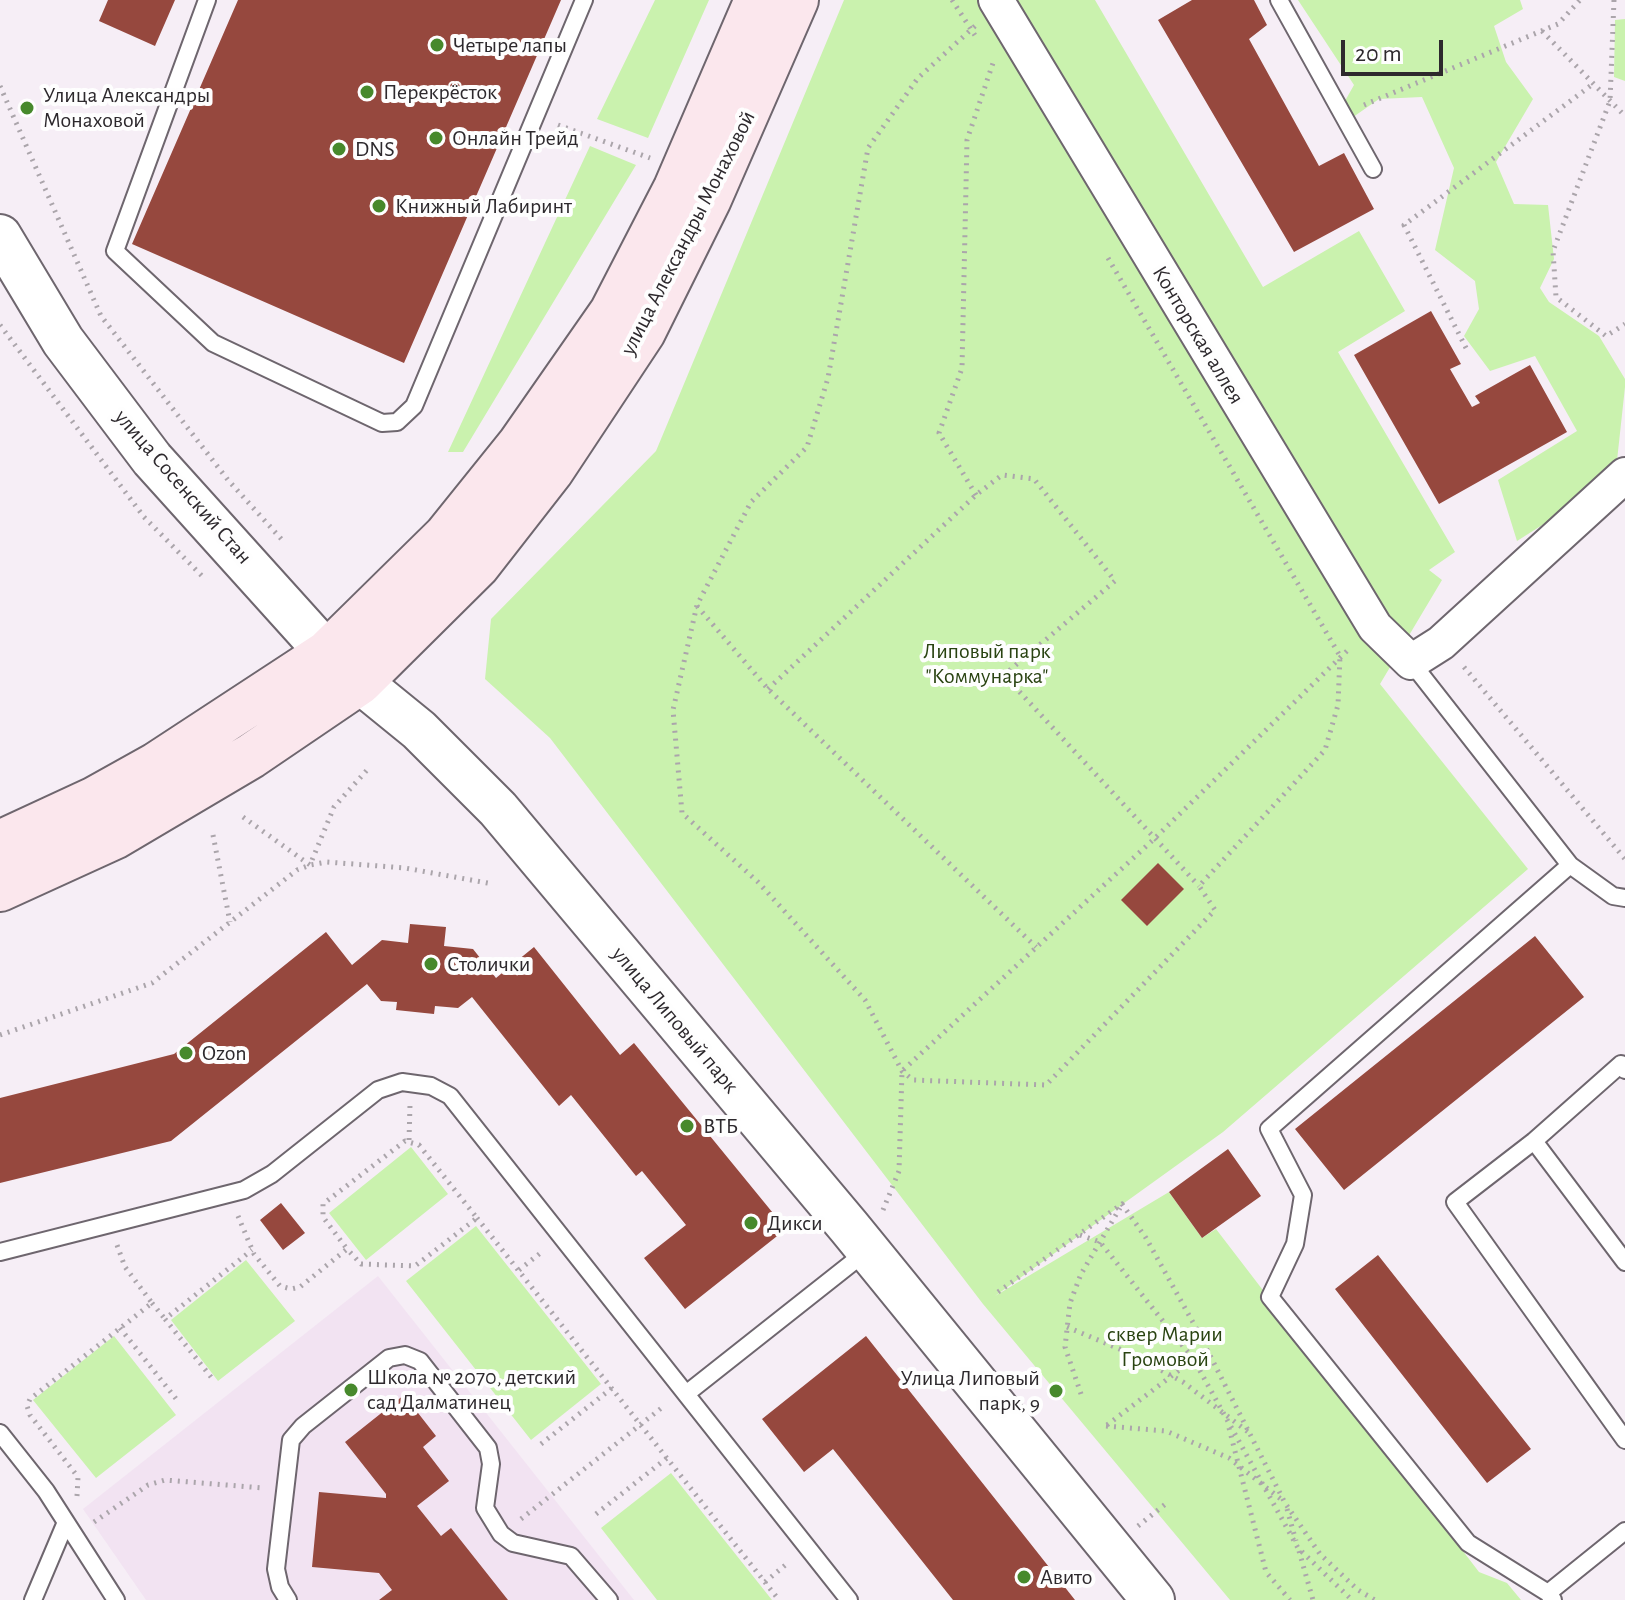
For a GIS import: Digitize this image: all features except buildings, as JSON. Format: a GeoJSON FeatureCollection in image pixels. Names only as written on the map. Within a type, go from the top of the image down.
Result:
{"type":"FeatureCollection","features":[{"type":"Feature","properties":{"kind":"main road","name":"улица Александры Монаховой"},"geometry":{"type":"LineString","coordinates":[[0,843],[150,769],[327,653],[446,536],[520,444],[612,312],[676,188],[757,0]]}},
{"type":"Feature","properties":{"kind":"main road","name":"улица Александры Монаховой"},"geometry":{"type":"LineString","coordinates":[[0,889],[114,837],[178,802],[360,682],[477,566],[551,471],[643,332],[709,199],[796,0]]}},
{"type":"Feature","properties":{"kind":"street","name":"Конторская аллея"},"geometry":{"type":"LineString","coordinates":[[996,0],[1375,627],[1411,662]]}},
{"type":"Feature","properties":{"kind":"street","name":"улица Сосенский Стан"},"geometry":{"type":"LineString","coordinates":[[0,236],[63,341],[152,459],[327,653],[360,682]]}},
{"type":"Feature","properties":{"kind":"street"},"geometry":{"type":"LineString","coordinates":[[1411,662],[1441,643],[1625,475]]}},
{"type":"Feature","properties":{"kind":"street","name":"улица Липовый парк"},"geometry":{"type":"LineString","coordinates":[[360,682],[419,730],[498,809],[868,1250],[1153,1600]]}},
{"type":"Feature","properties":{"kind":"lane"},"geometry":{"type":"LineString","coordinates":[[207,0],[115,251],[213,343],[382,423],[397,422],[414,406],[584,0]]}},
{"type":"Feature","properties":{"kind":"lane"},"geometry":{"type":"LineString","coordinates":[[1279,0],[1373,169]]}},
{"type":"Feature","properties":{"kind":"lane"},"geometry":{"type":"LineString","coordinates":[[1411,662],[1570,865],[1613,896],[1625,898]]}},
{"type":"Feature","properties":{"kind":"lane"},"geometry":{"type":"LineString","coordinates":[[1570,865],[1269,1129],[1303,1195],[1295,1244],[1270,1297],[1468,1543],[1550,1596],[1625,1531]]}},
{"type":"Feature","properties":{"kind":"lane"},"geometry":{"type":"LineString","coordinates":[[1625,1070],[1621,1064],[1534,1141],[1455,1202],[1625,1440]]}},
{"type":"Feature","properties":{"kind":"lane"},"geometry":{"type":"LineString","coordinates":[[0,1252],[230,1195],[272,1174],[378,1090],[402,1082],[431,1086],[450,1096],[849,1600]]}},
{"type":"Feature","properties":{"kind":"lane"},"geometry":{"type":"LineString","coordinates":[[1534,1141],[1625,1262]]}},
{"type":"Feature","properties":{"kind":"lane"},"geometry":{"type":"LineString","coordinates":[[685,1392],[868,1250]]}},
{"type":"Feature","properties":{"kind":"lane"},"geometry":{"type":"LineString","coordinates":[[288,1600],[280,1587],[276,1569],[288,1453],[296,1433],[389,1358],[405,1355],[420,1361],[488,1448],[491,1464],[485,1508],[501,1534],[513,1543],[571,1556],[609,1600]]}},
{"type":"Feature","properties":{"kind":"lane"},"geometry":{"type":"LineString","coordinates":[[0,1433],[66,1522],[116,1600]]}},
{"type":"Feature","properties":{"kind":"lane"},"geometry":{"type":"LineString","coordinates":[[33,1600],[66,1522]]}},
{"type":"Feature","properties":{"kind":"path"},"geometry":{"type":"LineString","coordinates":[[952,0],[970,32],[1002,74]]}},
{"type":"Feature","properties":{"kind":"path"},"geometry":{"type":"LineString","coordinates":[[768,689],[976,495],[1002,475],[1034,479],[1115,581],[1004,675],[1199,886],[1215,910],[1046,1085],[913,1080],[902,1071],[865,1000],[758,882],[682,813],[673,710],[697,605],[751,502],[807,447],[828,378],[868,148],[918,78],[970,32],[996,0]]}},
{"type":"Feature","properties":{"kind":"path"},"geometry":{"type":"LineString","coordinates":[[976,495],[939,433],[962,368],[967,140],[994,60],[996,0]]}},
{"type":"Feature","properties":{"kind":"path"},"geometry":{"type":"LineString","coordinates":[[1343,113],[1558,24],[1580,0]]}},
{"type":"Feature","properties":{"kind":"path"},"geometry":{"type":"LineString","coordinates":[[1614,0],[1610,101],[1553,251],[1556,297],[1606,336],[1625,324]]}},
{"type":"Feature","properties":{"kind":"path"},"geometry":{"type":"LineString","coordinates":[[1542,31],[1625,116]]}},
{"type":"Feature","properties":{"kind":"path"},"geometry":{"type":"LineString","coordinates":[[1466,348],[1404,225],[1593,84]]}},
{"type":"Feature","properties":{"kind":"path"},"geometry":{"type":"LineString","coordinates":[[0,86],[101,316],[228,480],[284,542]]}},
{"type":"Feature","properties":{"kind":"path"},"geometry":{"type":"LineString","coordinates":[[535,117],[655,159]]}},
{"type":"Feature","properties":{"kind":"path"},"geometry":{"type":"LineString","coordinates":[[1104,250],[1340,656],[1338,705],[1325,750],[1199,886]]}},
{"type":"Feature","properties":{"kind":"path"},"geometry":{"type":"LineString","coordinates":[[697,605],[768,689],[1036,947]]}},
{"type":"Feature","properties":{"kind":"path"},"geometry":{"type":"LineString","coordinates":[[868,1250],[899,1171],[902,1071],[1154,839],[1340,656],[1375,627]]}},
{"type":"Feature","properties":{"kind":"path"},"geometry":{"type":"LineString","coordinates":[[1441,643],[1470,673],[1625,859]]}},
{"type":"Feature","properties":{"kind":"path"},"geometry":{"type":"LineString","coordinates":[[310,865],[334,807],[367,770]]}},
{"type":"Feature","properties":{"kind":"path"},"geometry":{"type":"LineString","coordinates":[[243,817],[310,865]]}},
{"type":"Feature","properties":{"kind":"path"},"geometry":{"type":"LineString","coordinates":[[213,835],[230,922]]}},
{"type":"Feature","properties":{"kind":"path"},"geometry":{"type":"LineString","coordinates":[[0,1035],[152,983],[297,870],[310,865],[327,862],[405,868],[493,884]]}},
{"type":"Feature","properties":{"kind":"path"},"geometry":{"type":"LineString","coordinates":[[477,1218],[415,1266],[363,1264],[347,1249],[323,1217],[323,1204],[405,1141],[419,1145],[477,1218],[612,1388],[779,1600]]}},
{"type":"Feature","properties":{"kind":"path"},"geometry":{"type":"LineString","coordinates":[[230,1195],[252,1250],[280,1286],[291,1289],[300,1287],[347,1249]]}},
{"type":"Feature","properties":{"kind":"path"},"geometry":{"type":"LineString","coordinates":[[998,1292],[1122,1204]]}},
{"type":"Feature","properties":{"kind":"path"},"geometry":{"type":"LineString","coordinates":[[1081,1394],[1065,1347],[1070,1303],[1081,1274],[1122,1204]]}},
{"type":"Feature","properties":{"kind":"path"},"geometry":{"type":"LineString","coordinates":[[1122,1204],[1146,1238],[1207,1349],[1285,1503],[1320,1554],[1358,1590],[1375,1600]]}},
{"type":"Feature","properties":{"kind":"path"},"geometry":{"type":"LineString","coordinates":[[112,1225],[125,1267],[211,1377]]}},
{"type":"Feature","properties":{"kind":"path"},"geometry":{"type":"LineString","coordinates":[[1079,1234],[1100,1242],[1194,1360],[1298,1548],[1352,1600]]}},
{"type":"Feature","properties":{"kind":"path"},"geometry":{"type":"LineString","coordinates":[[165,1319],[252,1250]]}},
{"type":"Feature","properties":{"kind":"path"},"geometry":{"type":"LineString","coordinates":[[66,1522],[79,1482],[30,1415],[28,1403],[152,1303]]}},
{"type":"Feature","properties":{"kind":"path"},"geometry":{"type":"LineString","coordinates":[[1067,1327],[1129,1353],[1173,1377],[1253,1436]]}},
{"type":"Feature","properties":{"kind":"path"},"geometry":{"type":"LineString","coordinates":[[120,1328],[177,1400]]}},
{"type":"Feature","properties":{"kind":"path"},"geometry":{"type":"LineString","coordinates":[[1207,1349],[1106,1426],[1166,1431],[1229,1458],[1285,1503],[1313,1600]]}},
{"type":"Feature","properties":{"kind":"path"},"geometry":{"type":"LineString","coordinates":[[541,1444],[612,1388]]}},
{"type":"Feature","properties":{"kind":"path"},"geometry":{"type":"LineString","coordinates":[[501,1534],[685,1392]]}},
{"type":"Feature","properties":{"kind":"path"},"geometry":{"type":"LineString","coordinates":[[1226,1415],[1266,1572],[1290,1600]]}},
{"type":"Feature","properties":{"kind":"path"},"geometry":{"type":"LineString","coordinates":[[596,1514],[667,1458]]}},
{"type":"Feature","properties":{"kind":"path"},"geometry":{"type":"LineString","coordinates":[[93,1523],[148,1485],[165,1480],[284,1490]]}},
{"type":"Feature","properties":{"kind":"shaded area","name":"Школа № 2070, детский сад Далматинец"},"geometry":{"type":"Polygon","coordinates":[[[378,1276],[634,1600],[146,1600],[83,1509],[378,1276]]]}},
{"type":"Feature","properties":{"kind":"green space"},"geometry":{"type":"Polygon","coordinates":[[[655,0],[709,0],[648,138],[597,119],[655,0]]]}},
{"type":"Feature","properties":{"kind":"green space","name":"Липовый парк \"Коммунарка\""},"geometry":{"type":"Polygon","coordinates":[[[844,0],[1095,0],[1263,287],[1359,231],[1405,311],[1338,352],[1455,552],[1429,570],[1442,580],[1380,684],[1528,869],[1223,1132],[995,1296],[1169,1192],[1202,1238],[1216,1229],[1479,1572],[1507,1583],[1521,1600],[1230,1600],[983,1304],[550,738],[485,679],[491,619],[656,451],[844,0]]]}},
{"type":"Feature","properties":{"kind":"green space"},"geometry":{"type":"Polygon","coordinates":[[[1298,0],[1520,0],[1523,9],[1494,26],[1506,62],[1533,99],[1496,162],[1514,204],[1548,205],[1554,259],[1540,288],[1549,302],[1599,336],[1625,379],[1625,387],[1615,479],[1517,541],[1498,480],[1577,431],[1535,356],[1490,371],[1464,336],[1479,309],[1475,281],[1435,250],[1454,168],[1422,97],[1379,99],[1346,122],[1341,108],[1354,85],[1298,0]]]}},
{"type":"Feature","properties":{"kind":"green space"},"geometry":{"type":"Polygon","coordinates":[[[1625,19],[1625,81],[1614,77],[1615,20],[1625,19]]]}},
{"type":"Feature","properties":{"kind":"green space"},"geometry":{"type":"Polygon","coordinates":[[[590,146],[636,165],[463,452],[448,452],[590,146]]]}},
{"type":"Feature","properties":{"kind":"green space"},"geometry":{"type":"Polygon","coordinates":[[[411,1147],[448,1194],[366,1260],[329,1213],[411,1147]]]}},
{"type":"Feature","properties":{"kind":"green space"},"geometry":{"type":"Polygon","coordinates":[[[476,1226],[601,1384],[531,1440],[406,1281],[476,1226]]]}},
{"type":"Feature","properties":{"kind":"green space"},"geometry":{"type":"Polygon","coordinates":[[[246,1260],[295,1321],[218,1381],[171,1320],[246,1260]]]}},
{"type":"Feature","properties":{"kind":"green space"},"geometry":{"type":"Polygon","coordinates":[[[114,1336],[176,1415],[96,1478],[33,1400],[114,1336]]]}},
{"type":"Feature","properties":{"kind":"green space"},"geometry":{"type":"Polygon","coordinates":[[[671,1473],[772,1600],[657,1600],[601,1528],[671,1473]]]}},
{"type":"Feature","properties":{"kind":"place","name":"Четыре лапы"},"geometry":{"type":"Point","coordinates":[437,45]}},
{"type":"Feature","properties":{"kind":"place","name":"Перекрёсток"},"geometry":{"type":"Point","coordinates":[367,92]}},
{"type":"Feature","properties":{"kind":"place","name":"Улица Александры Монаховой"},"geometry":{"type":"Point","coordinates":[27,108]}},
{"type":"Feature","properties":{"kind":"place","name":"Онлайн Трейд"},"geometry":{"type":"Point","coordinates":[436,138]}},
{"type":"Feature","properties":{"kind":"place","name":"DNS"},"geometry":{"type":"Point","coordinates":[339,149]}},
{"type":"Feature","properties":{"kind":"place","name":"Книжный Лабиринт"},"geometry":{"type":"Point","coordinates":[379,206]}},
{"type":"Feature","properties":{"kind":"place","name":"Столички"},"geometry":{"type":"Point","coordinates":[431,964]}},
{"type":"Feature","properties":{"kind":"place","name":"Ozon"},"geometry":{"type":"Point","coordinates":[186,1053]}},
{"type":"Feature","properties":{"kind":"place","name":"ВТБ"},"geometry":{"type":"Point","coordinates":[687,1126]}},
{"type":"Feature","properties":{"kind":"place","name":"Дикси"},"geometry":{"type":"Point","coordinates":[751,1223]}},
{"type":"Feature","properties":{"kind":"place","name":"Школа № 2070, детский сад Далматинец"},"geometry":{"type":"Point","coordinates":[351,1390]}},
{"type":"Feature","properties":{"kind":"place","name":"Улица Липовый парк, 9"},"geometry":{"type":"Point","coordinates":[1056,1391]}},
{"type":"Feature","properties":{"kind":"place","name":"Авито"},"geometry":{"type":"Point","coordinates":[1024,1577]}},
{"type":"Feature","properties":{"kind":"park label","name":"сквер Марии Громовой"},"geometry":{"type":"Point","coordinates":[1165,1346]}}]}
